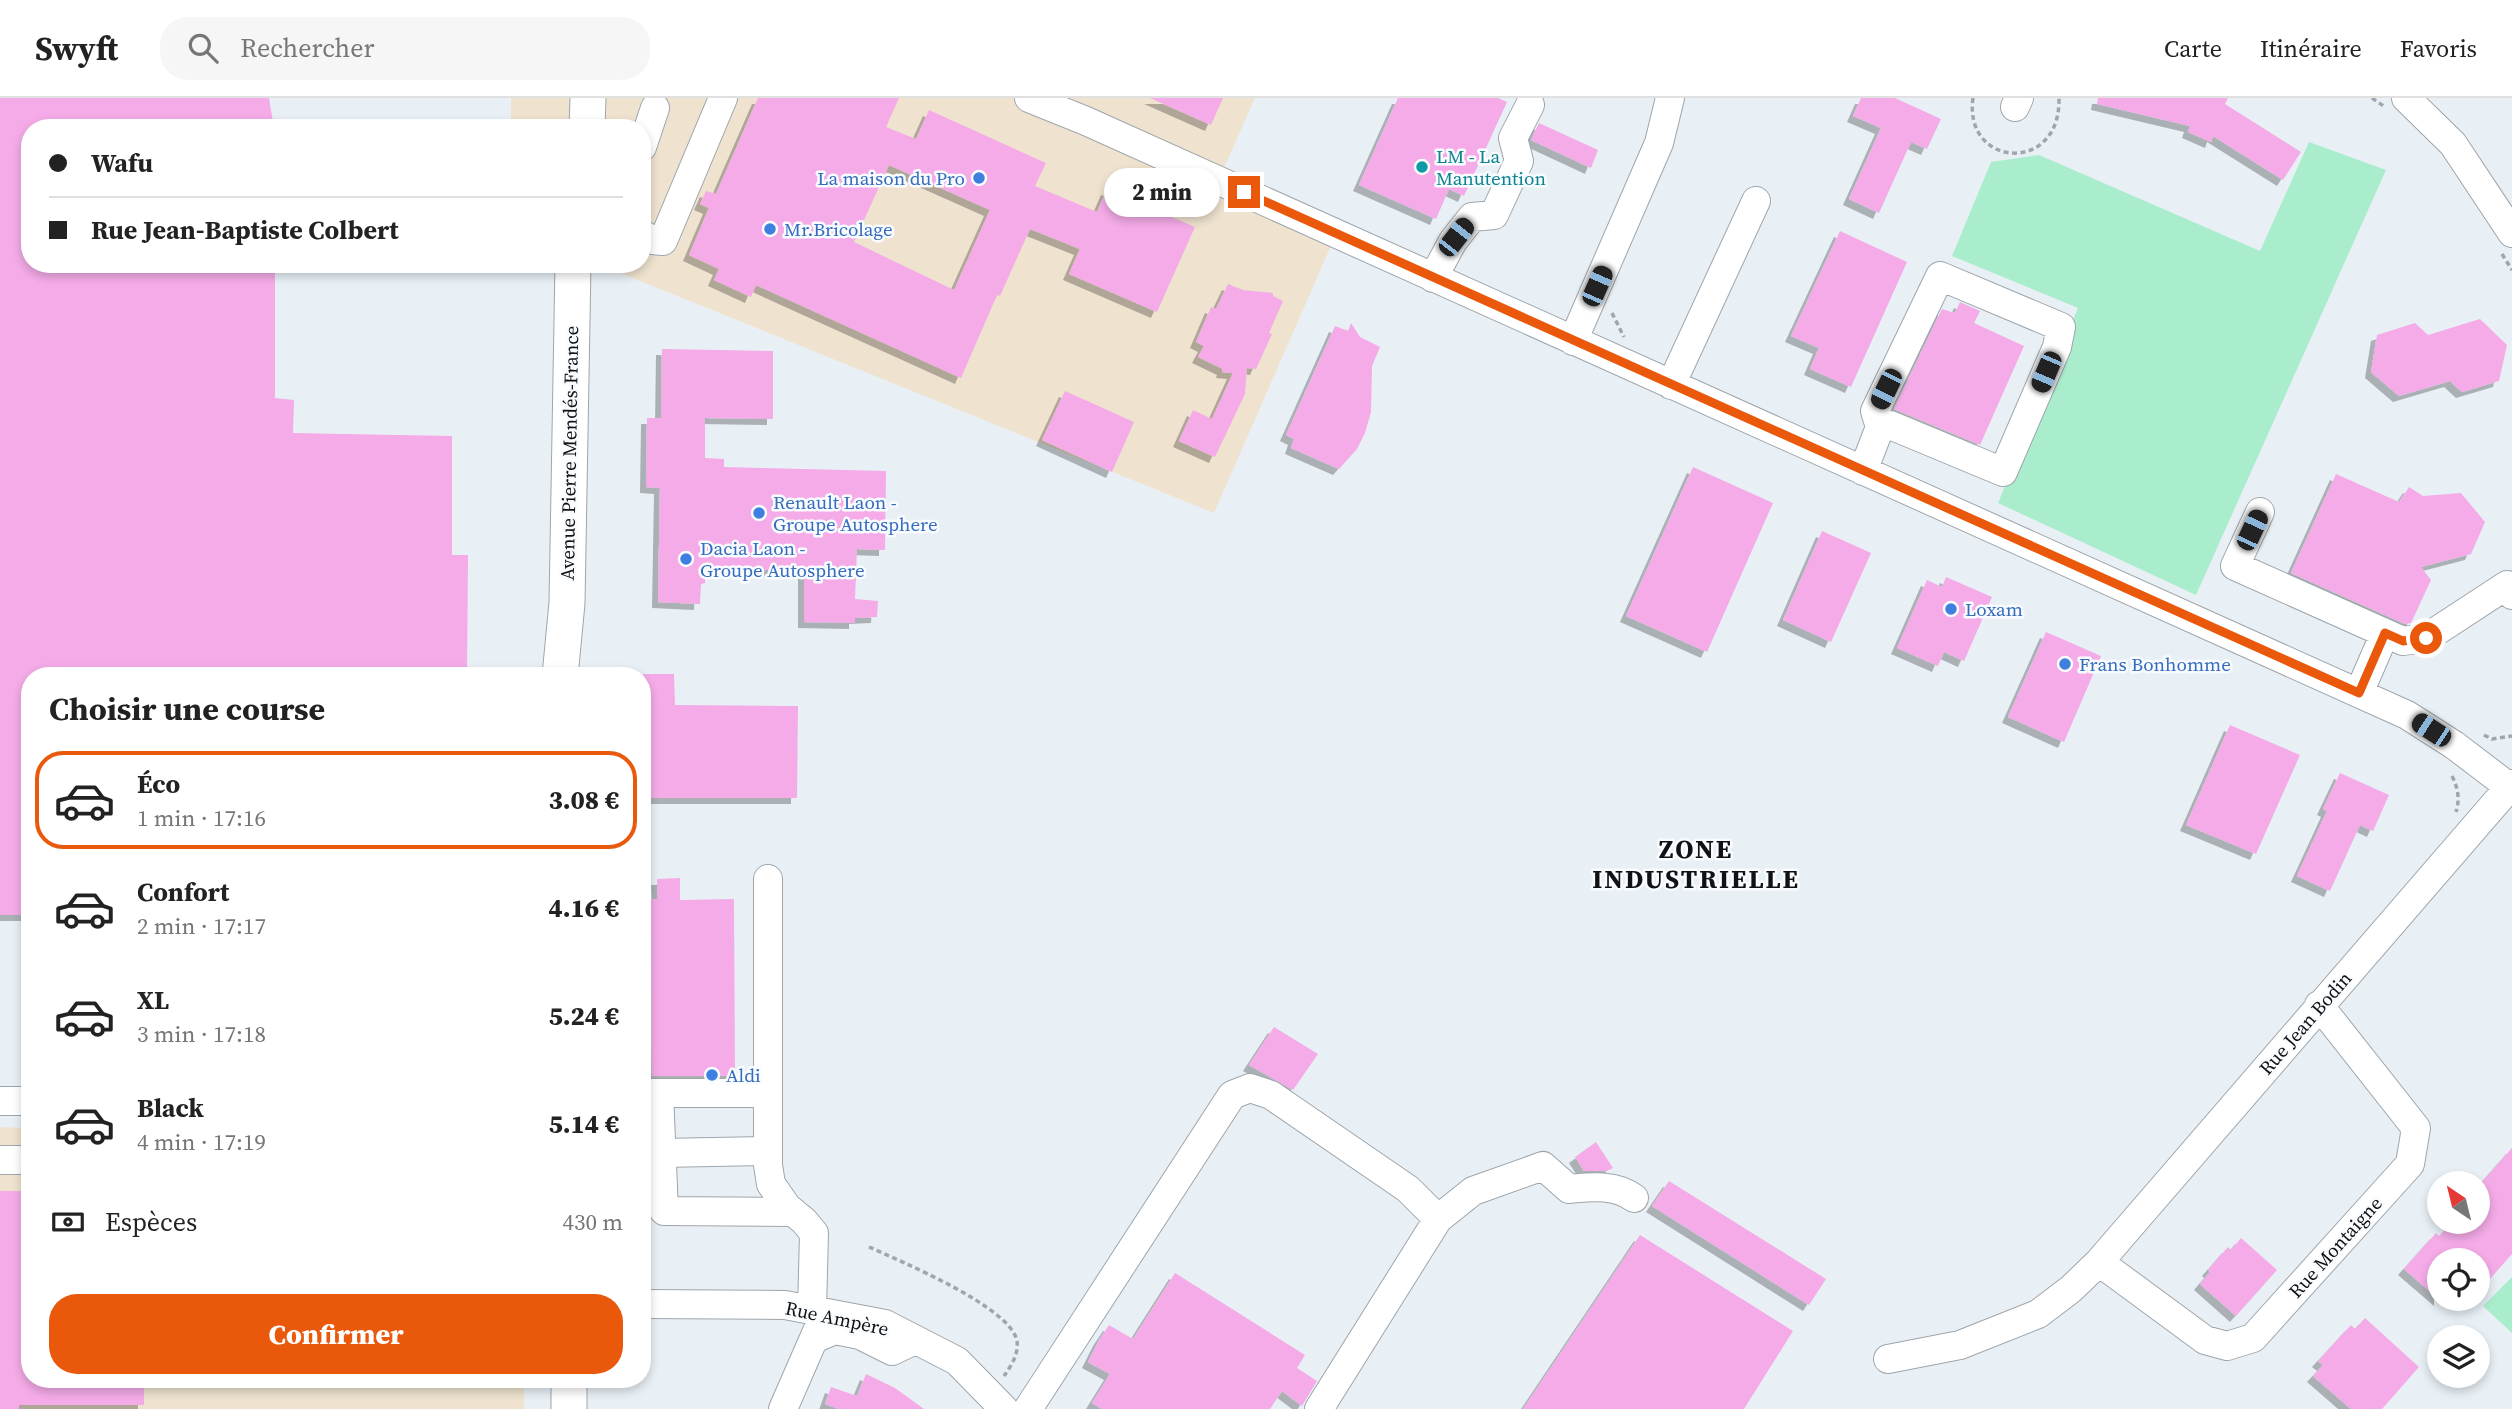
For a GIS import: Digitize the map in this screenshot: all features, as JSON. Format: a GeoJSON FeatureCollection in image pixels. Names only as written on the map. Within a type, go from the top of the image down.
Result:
{"type":"FeatureCollection","features":[{"type":"Feature","properties":{"kind":"main road"},"geometry":{"type":"LineString","coordinates":[[566,119],[567,98]]}},
{"type":"Feature","properties":{"kind":"main road"},"geometry":{"type":"LineString","coordinates":[[587,119],[588,98]]}},
{"type":"Feature","properties":{"kind":"main road","name":"Avenue Pierre Mendés-France"},"geometry":{"type":"LineString","coordinates":[[562,664],[566,603],[573,273]]}},
{"type":"Feature","properties":{"kind":"main road"},"geometry":{"type":"LineString","coordinates":[[545,1388],[545,1409]]}},
{"type":"Feature","properties":{"kind":"main road"},"geometry":{"type":"LineString","coordinates":[[569,1388],[569,1409]]}},
{"type":"Feature","properties":{"kind":"street"},"geometry":{"type":"LineString","coordinates":[[651,239],[663,241],[723,98]]}},
{"type":"Feature","properties":{"kind":"street"},"geometry":{"type":"LineString","coordinates":[[1573,341],[1659,143],[1670,98]]}},
{"type":"Feature","properties":{"kind":"street"},"geometry":{"type":"LineString","coordinates":[[2406,98],[2453,144],[2512,233]]}},
{"type":"Feature","properties":{"kind":"street"},"geometry":{"type":"LineString","coordinates":[[1038,100],[1091,109],[1433,278],[2407,715],[2511,787]]}},
{"type":"Feature","properties":{"kind":"street"},"geometry":{"type":"LineString","coordinates":[[651,121],[658,101]]}},
{"type":"Feature","properties":{"kind":"street"},"geometry":{"type":"LineString","coordinates":[[1433,278],[1453,241],[1472,217],[1494,215],[1519,161],[1513,138],[1530,105]]}},
{"type":"Feature","properties":{"kind":"street"},"geometry":{"type":"LineString","coordinates":[[1671,385],[1756,201]]}},
{"type":"Feature","properties":{"kind":"street"},"geometry":{"type":"LineString","coordinates":[[1863,471],[1880,427],[1875,411],[1940,276],[2061,327],[2057,347],[2003,472],[1890,425],[1880,427]]}},
{"type":"Feature","properties":{"kind":"street"},"geometry":{"type":"LineString","coordinates":[[2260,512],[2235,566],[2403,641],[2426,638],[2507,585],[2512,595]]}},
{"type":"Feature","properties":{"kind":"street"},"geometry":{"type":"LineString","coordinates":[[2359,693],[2385,633]]}},
{"type":"Feature","properties":{"kind":"street","name":"Rue Jean Bodin"},"geometry":{"type":"LineString","coordinates":[[1888,1359],[1960,1345],[2038,1314],[2071,1289],[2099,1262],[2319,1005],[2511,787]]}},
{"type":"Feature","properties":{"kind":"street"},"geometry":{"type":"LineString","coordinates":[[768,879],[768,1151],[771,1184],[814,1233],[819,1312],[810,1347],[783,1409]]}},
{"type":"Feature","properties":{"kind":"street","name":"Rue Montaigne"},"geometry":{"type":"LineString","coordinates":[[2099,1262],[2205,1340],[2227,1346],[2253,1338],[2410,1164],[2416,1128],[2319,1005]]}},
{"type":"Feature","properties":{"kind":"street"},"geometry":{"type":"LineString","coordinates":[[1028,1409],[1232,1095],[1250,1088],[1271,1095],[1408,1189],[1438,1219]]}},
{"type":"Feature","properties":{"kind":"street"},"geometry":{"type":"LineString","coordinates":[[768,1093],[653,1093],[661,1153],[664,1211],[793,1212]]}},
{"type":"Feature","properties":{"kind":"street"},"geometry":{"type":"LineString","coordinates":[[0,1101],[21,1101]]}},
{"type":"Feature","properties":{"kind":"street"},"geometry":{"type":"LineString","coordinates":[[661,1153],[768,1151]]}},
{"type":"Feature","properties":{"kind":"street"},"geometry":{"type":"LineString","coordinates":[[0,1160],[21,1160]]}},
{"type":"Feature","properties":{"kind":"street"},"geometry":{"type":"LineString","coordinates":[[1319,1409],[1438,1219],[1474,1191],[1542,1166],[1569,1189],[1614,1188],[1625,1191],[1634,1198]]}},
{"type":"Feature","properties":{"kind":"street","name":"Rue Ampère"},"geometry":{"type":"LineString","coordinates":[[651,1304],[771,1305],[885,1324],[957,1361],[997,1401]]}},
{"type":"Feature","properties":{"kind":"street"},"geometry":{"type":"LineString","coordinates":[[771,1305],[810,1347]]}},
{"type":"Feature","properties":{"kind":"street"},"geometry":{"type":"LineString","coordinates":[[810,1347],[835,1330],[860,1335],[892,1351],[915,1340]]}},
{"type":"Feature","properties":{"kind":"path"},"geometry":{"type":"LineString","coordinates":[[2479,733],[2492,739],[2512,736]]}},
{"type":"Feature","properties":{"kind":"path"},"geometry":{"type":"LineString","coordinates":[[2451,773],[2457,785],[2459,802],[2452,823]]}},
{"type":"Feature","properties":{"kind":"path"},"geometry":{"type":"LineString","coordinates":[[869,1247],[961,1289],[1011,1327],[1017,1342],[1014,1363],[997,1401]]}},
{"type":"Feature","properties":{"kind":"shaded area"},"geometry":{"type":"Polygon","coordinates":[[[511,98],[1255,98],[1215,188],[1334,239],[1214,513],[620,273],[651,273],[651,119],[511,119],[511,98]]]}},
{"type":"Feature","properties":{"kind":"shaded area"},"geometry":{"type":"Polygon","coordinates":[[[0,1127],[21,1128],[21,1388],[524,1388],[524,1409],[0,1409],[0,1127]]]}},
{"type":"Feature","properties":{"kind":"green space"},"geometry":{"type":"Polygon","coordinates":[[[2309,142],[2386,170],[2196,595],[1998,503],[2078,308],[1952,256],[1991,162],[2039,155],[2260,251],[2309,142]]]}},
{"type":"Feature","properties":{"kind":"green space"},"geometry":{"type":"Polygon","coordinates":[[[2512,1277],[2512,1333],[2488,1311],[2490,1299],[2512,1277]]]}},
{"type":"Feature","properties":{"kind":"building"},"geometry":{"type":"Polygon","coordinates":[[[0,98],[269,98],[272,119],[21,119],[21,273],[275,273],[275,398],[294,400],[293,433],[452,436],[452,555],[468,555],[467,667],[21,667],[21,915],[0,915],[0,98]]]}},
{"type":"Feature","properties":{"kind":"building"},"geometry":{"type":"Polygon","coordinates":[[[758,98],[899,98],[886,127],[916,139],[929,110],[1046,163],[1035,186],[1097,212],[1107,189],[1195,227],[1157,312],[1069,274],[1080,249],[1030,229],[1000,296],[997,295],[961,378],[756,285],[751,297],[714,280],[719,269],[689,255],[709,208],[700,204],[706,191],[716,194],[758,98]],[[889,165],[854,242],[954,290],[990,210],[889,165]]]}},
{"type":"Feature","properties":{"kind":"building"},"geometry":{"type":"Polygon","coordinates":[[[1150,98],[1223,98],[1211,125],[1150,98]]]}},
{"type":"Feature","properties":{"kind":"building","name":"LM - La Manutention"},"geometry":{"type":"Polygon","coordinates":[[[1398,98],[1498,98],[1507,102],[1464,196],[1449,189],[1436,219],[1359,185],[1398,98]]]}},
{"type":"Feature","properties":{"kind":"building"},"geometry":{"type":"Polygon","coordinates":[[[1861,98],[1895,98],[1941,119],[1927,149],[1911,142],[1879,213],[1849,199],[1881,128],[1853,116],[1861,98]]]}},
{"type":"Feature","properties":{"kind":"building"},"geometry":{"type":"Polygon","coordinates":[[[2098,98],[2228,98],[2225,104],[2301,152],[2283,180],[2213,136],[2211,142],[2188,132],[2190,126],[2097,104],[2098,98]]]}},
{"type":"Feature","properties":{"kind":"building"},"geometry":{"type":"Polygon","coordinates":[[[1539,123],[1598,150],[1591,168],[1531,140],[1539,123]]]}},
{"type":"Feature","properties":{"kind":"building"},"geometry":{"type":"Polygon","coordinates":[[[1840,231],[1907,262],[1851,387],[1810,369],[1819,348],[1791,336],[1840,231]]]}},
{"type":"Feature","properties":{"kind":"building"},"geometry":{"type":"Polygon","coordinates":[[[1228,284],[1243,290],[1273,293],[1273,296],[1283,301],[1256,369],[1247,368],[1245,394],[1215,457],[1179,441],[1193,410],[1212,419],[1233,373],[1222,372],[1223,369],[1198,357],[1204,346],[1196,342],[1211,307],[1216,309],[1228,284]]]}},
{"type":"Feature","properties":{"kind":"building"},"geometry":{"type":"Polygon","coordinates":[[[1960,302],[1980,311],[1974,323],[2024,346],[1980,445],[1894,409],[1942,309],[1955,313],[1960,302]]]}},
{"type":"Feature","properties":{"kind":"building"},"geometry":{"type":"Polygon","coordinates":[[[2480,319],[2507,345],[2499,381],[2462,392],[2450,381],[2399,396],[2371,372],[2377,335],[2415,323],[2428,335],[2480,319]]]}},
{"type":"Feature","properties":{"kind":"building"},"geometry":{"type":"Polygon","coordinates":[[[1351,323],[1360,337],[1380,347],[1372,366],[1371,412],[1365,433],[1357,449],[1339,469],[1291,448],[1294,439],[1286,435],[1335,326],[1348,331],[1351,323]]]}},
{"type":"Feature","properties":{"kind":"building"},"geometry":{"type":"Polygon","coordinates":[[[662,349],[773,351],[773,419],[705,418],[705,458],[724,459],[724,467],[886,471],[885,550],[857,549],[855,599],[878,601],[877,617],[855,618],[855,623],[804,622],[804,571],[706,568],[705,583],[701,584],[700,604],[658,602],[660,488],[646,487],[647,418],[661,418],[662,349]]]}},
{"type":"Feature","properties":{"kind":"building"},"geometry":{"type":"Polygon","coordinates":[[[1065,391],[1134,422],[1112,472],[1042,440],[1065,391]]]}},
{"type":"Feature","properties":{"kind":"building"},"geometry":{"type":"Polygon","coordinates":[[[1693,467],[1773,503],[1707,652],[1626,616],[1693,467]]]}},
{"type":"Feature","properties":{"kind":"building"},"geometry":{"type":"Polygon","coordinates":[[[2336,474],[2399,502],[2409,487],[2423,496],[2461,493],[2485,522],[2471,554],[2421,567],[2431,580],[2411,623],[2405,624],[2291,573],[2336,474]]]}},
{"type":"Feature","properties":{"kind":"building"},"geometry":{"type":"Polygon","coordinates":[[[1822,531],[1871,553],[1831,642],[1783,620],[1822,531]]]}},
{"type":"Feature","properties":{"kind":"building"},"geometry":{"type":"Polygon","coordinates":[[[1946,577],[1992,597],[1964,661],[1944,652],[1938,666],[1897,648],[1927,580],[1942,587],[1946,577]]]}},
{"type":"Feature","properties":{"kind":"building"},"geometry":{"type":"Polygon","coordinates":[[[2046,632],[2101,656],[2064,742],[2008,717],[2046,632]]]}},
{"type":"Feature","properties":{"kind":"building"},"geometry":{"type":"Polygon","coordinates":[[[651,674],[674,674],[675,705],[798,706],[797,798],[651,798],[651,674]]]}},
{"type":"Feature","properties":{"kind":"building"},"geometry":{"type":"Polygon","coordinates":[[[2230,725],[2300,755],[2256,854],[2186,825],[2230,725]]]}},
{"type":"Feature","properties":{"kind":"building"},"geometry":{"type":"Polygon","coordinates":[[[2340,773],[2389,795],[2373,831],[2360,825],[2330,891],[2297,876],[2327,811],[2323,809],[2340,773]]]}},
{"type":"Feature","properties":{"kind":"building"},"geometry":{"type":"Polygon","coordinates":[[[680,878],[680,900],[734,899],[735,1076],[652,1076],[651,899],[658,899],[657,879],[680,878]]]}},
{"type":"Feature","properties":{"kind":"building"},"geometry":{"type":"Polygon","coordinates":[[[1274,1027],[1318,1054],[1293,1090],[1249,1065],[1274,1027]]]}},
{"type":"Feature","properties":{"kind":"building"},"geometry":{"type":"Polygon","coordinates":[[[1596,1142],[1613,1168],[1607,1171],[1584,1171],[1575,1157],[1596,1142]]]}},
{"type":"Feature","properties":{"kind":"building"},"geometry":{"type":"Polygon","coordinates":[[[2512,1148],[2512,1254],[2490,1279],[2490,1248],[2427,1248],[2427,1289],[2404,1269],[2435,1234],[2490,1234],[2490,1173],[2512,1148]]]}},
{"type":"Feature","properties":{"kind":"building"},"geometry":{"type":"Polygon","coordinates":[[[1669,1181],[1826,1279],[1809,1305],[1652,1206],[1669,1181]]]}},
{"type":"Feature","properties":{"kind":"building"},"geometry":{"type":"Polygon","coordinates":[[[0,1191],[21,1191],[21,1388],[144,1388],[144,1405],[19,1405],[19,1409],[0,1409],[0,1191]]]}},
{"type":"Feature","properties":{"kind":"building"},"geometry":{"type":"Polygon","coordinates":[[[1640,1235],[1793,1331],[1744,1409],[1523,1409],[1640,1235]]]}},
{"type":"Feature","properties":{"kind":"building"},"geometry":{"type":"Polygon","coordinates":[[[2241,1238],[2277,1270],[2236,1316],[2200,1284],[2228,1247],[2231,1250],[2241,1238]]]}},
{"type":"Feature","properties":{"kind":"building"},"geometry":{"type":"Polygon","coordinates":[[[1175,1273],[1305,1355],[1297,1368],[1317,1381],[1302,1406],[1282,1391],[1270,1409],[1102,1409],[1092,1403],[1110,1374],[1088,1362],[1099,1340],[1109,1325],[1133,1339],[1175,1273]]]}},
{"type":"Feature","properties":{"kind":"building"},"geometry":{"type":"Polygon","coordinates":[[[2365,1318],[2419,1367],[2382,1409],[2351,1409],[2313,1376],[2323,1365],[2318,1361],[2351,1325],[2355,1329],[2365,1318]]]}},
{"type":"Feature","properties":{"kind":"building"},"geometry":{"type":"Polygon","coordinates":[[[866,1374],[895,1388],[924,1409],[839,1409],[825,1404],[831,1387],[857,1396],[866,1374]]]}},
{"type":"Feature","properties":{"kind":"place","name":"LM - La Manutention"},"geometry":{"type":"Point","coordinates":[1422,167]}},
{"type":"Feature","properties":{"kind":"place","name":"La maison du Pro"},"geometry":{"type":"Point","coordinates":[979,178]}},
{"type":"Feature","properties":{"kind":"place","name":"Mr.Bricolage"},"geometry":{"type":"Point","coordinates":[770,229]}},
{"type":"Feature","properties":{"kind":"place","name":"Renault Laon - Groupe Autosphere"},"geometry":{"type":"Point","coordinates":[759,513]}},
{"type":"Feature","properties":{"kind":"place","name":"Dacia Laon - Groupe Autosphere"},"geometry":{"type":"Point","coordinates":[686,559]}},
{"type":"Feature","properties":{"kind":"place","name":"Loxam"},"geometry":{"type":"Point","coordinates":[1951,609]}},
{"type":"Feature","properties":{"kind":"place","name":"Frans Bonhomme"},"geometry":{"type":"Point","coordinates":[2065,664]}},
{"type":"Feature","properties":{"kind":"place","name":"Aldi"},"geometry":{"type":"Point","coordinates":[712,1075]}},
{"type":"Feature","properties":{"kind":"district","name":"ZONE INDUSTRIELLE"},"geometry":{"type":"Point","coordinates":[1696,864]}},
{"type":"Feature","properties":{"kind":"route"},"geometry":{"type":"LineString","coordinates":[[1244,192],[2359,693],[2385,633],[2403,641],[2426,638]]}}]}
